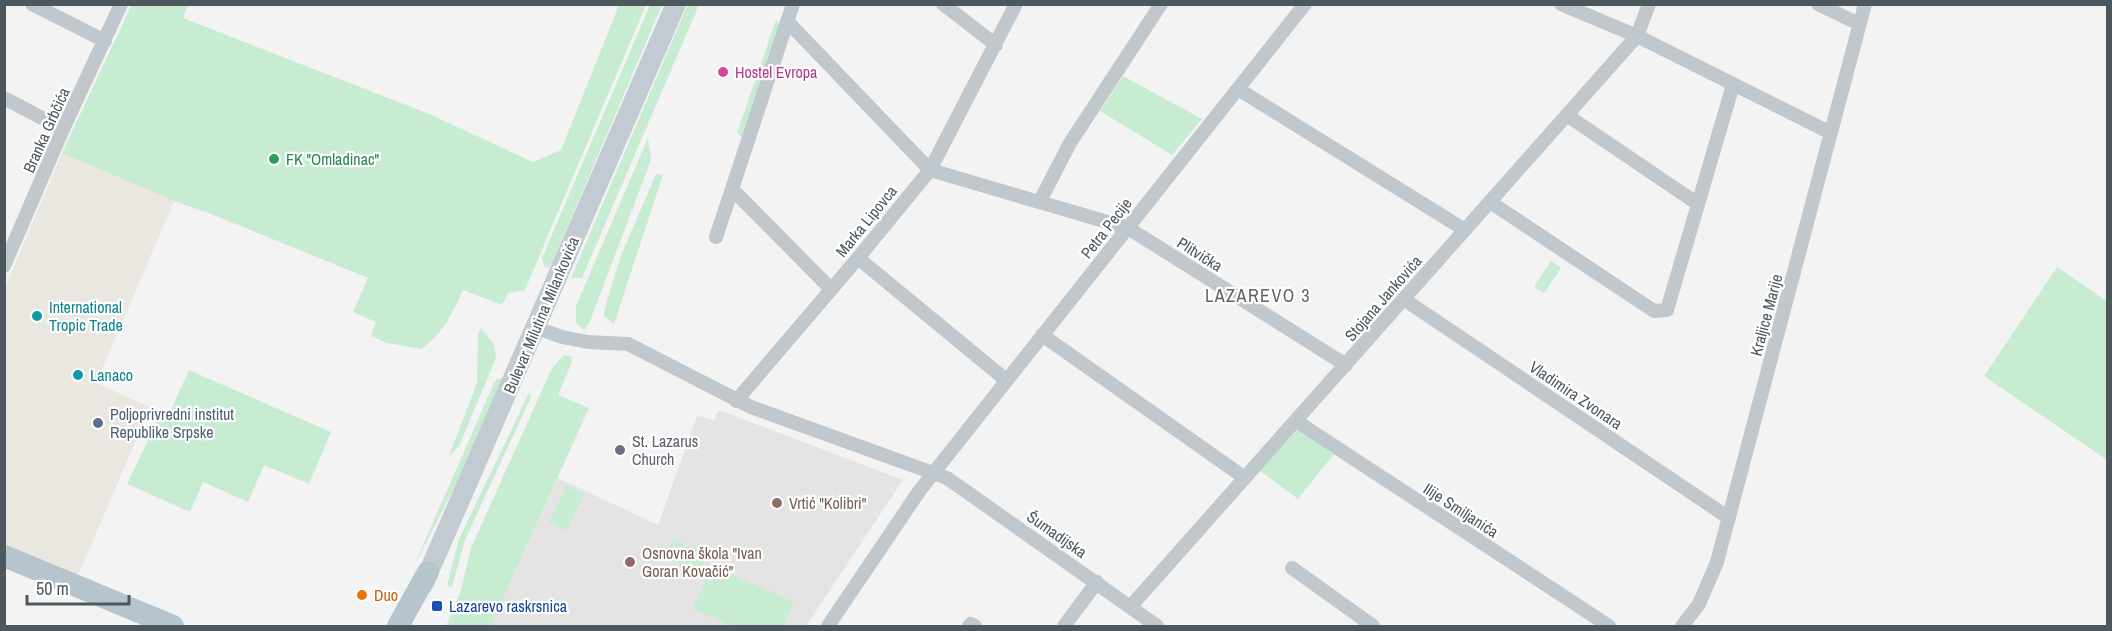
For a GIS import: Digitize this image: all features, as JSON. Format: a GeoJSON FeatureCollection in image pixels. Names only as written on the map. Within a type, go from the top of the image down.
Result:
{"type":"FeatureCollection","features":[{"type":"Feature","properties":{"kind":"main road"},"geometry":{"type":"LineString","coordinates":[[4,556],[173,627]]}},
{"type":"Feature","properties":{"kind":"main road"},"geometry":{"type":"LineString","coordinates":[[398,627],[428,572]]}},
{"type":"Feature","properties":{"kind":"street"},"geometry":{"type":"LineString","coordinates":[[32,4],[105,41]]}},
{"type":"Feature","properties":{"kind":"street","name":"Branka Grbčića"},"geometry":{"type":"LineString","coordinates":[[4,266],[63,129],[121,4]]}},
{"type":"Feature","properties":{"kind":"street","name":"Bulevar Milutina Milankovića"},"geometry":{"type":"LineString","coordinates":[[408,627],[428,572],[537,328],[676,4]]}},
{"type":"Feature","properties":{"kind":"street"},"geometry":{"type":"LineString","coordinates":[[716,237],[793,4]]}},
{"type":"Feature","properties":{"kind":"street"},"geometry":{"type":"LineString","coordinates":[[943,4],[996,45]]}},
{"type":"Feature","properties":{"kind":"street","name":"Marka Lipovca"},"geometry":{"type":"LineString","coordinates":[[736,400],[930,170],[1016,4]]}},
{"type":"Feature","properties":{"kind":"street"},"geometry":{"type":"LineString","coordinates":[[1040,201],[1070,143],[1161,4]]}},
{"type":"Feature","properties":{"kind":"street","name":"Petra Pecije"},"geometry":{"type":"LineString","coordinates":[[934,472],[1305,4]]}},
{"type":"Feature","properties":{"kind":"street"},"geometry":{"type":"LineString","coordinates":[[1560,4],[1588,10],[1831,133]]}},
{"type":"Feature","properties":{"kind":"street","name":"Stojana Jankovića"},"geometry":{"type":"LineString","coordinates":[[1131,606],[1637,36],[1649,4]]}},
{"type":"Feature","properties":{"kind":"street"},"geometry":{"type":"LineString","coordinates":[[1818,4],[1859,24]]}},
{"type":"Feature","properties":{"kind":"street","name":"Kraljice Marije"},"geometry":{"type":"LineString","coordinates":[[1682,627],[1699,604],[1710,582],[1865,4]]}},
{"type":"Feature","properties":{"kind":"street"},"geometry":{"type":"LineString","coordinates":[[788,21],[930,170]]}},
{"type":"Feature","properties":{"kind":"street"},"geometry":{"type":"LineString","coordinates":[[1490,202],[1659,312],[1667,310],[1733,85]]}},
{"type":"Feature","properties":{"kind":"street"},"geometry":{"type":"LineString","coordinates":[[1238,89],[1465,230]]}},
{"type":"Feature","properties":{"kind":"street"},"geometry":{"type":"LineString","coordinates":[[4,98],[63,129]]}},
{"type":"Feature","properties":{"kind":"street"},"geometry":{"type":"LineString","coordinates":[[1568,116],[1698,204]]}},
{"type":"Feature","properties":{"kind":"street","name":"Plitvička"},"geometry":{"type":"LineString","coordinates":[[930,170],[1128,228],[1346,365]]}},
{"type":"Feature","properties":{"kind":"street"},"geometry":{"type":"LineString","coordinates":[[732,189],[831,289]]}},
{"type":"Feature","properties":{"kind":"street"},"geometry":{"type":"LineString","coordinates":[[858,258],[1006,380]]}},
{"type":"Feature","properties":{"kind":"street","name":"Vladimira Zvonara"},"geometry":{"type":"LineString","coordinates":[[1405,300],[1728,518]]}},
{"type":"Feature","properties":{"kind":"street"},"geometry":{"type":"LineString","coordinates":[[537,328],[562,337],[588,342],[628,344],[736,400],[934,472],[828,627]]}},
{"type":"Feature","properties":{"kind":"street"},"geometry":{"type":"LineString","coordinates":[[1042,335],[1245,478]]}},
{"type":"Feature","properties":{"kind":"street","name":"Ilije Smiljanića"},"geometry":{"type":"LineString","coordinates":[[1296,421],[1609,627]]}},
{"type":"Feature","properties":{"kind":"street","name":"Šumadijska"},"geometry":{"type":"LineString","coordinates":[[934,472],[948,478],[1131,606],[1157,627]]}},
{"type":"Feature","properties":{"kind":"street"},"geometry":{"type":"LineString","coordinates":[[1292,568],[1368,625]]}},
{"type":"Feature","properties":{"kind":"street"},"geometry":{"type":"LineString","coordinates":[[1064,627],[1097,582]]}},
{"type":"Feature","properties":{"kind":"street"},"geometry":{"type":"LineString","coordinates":[[969,627],[971,624],[975,627]]}},
{"type":"Feature","properties":{"kind":"shaded area"},"geometry":{"type":"Polygon","coordinates":[[[62,153],[174,201],[96,383],[150,407],[85,560],[78,573],[74,574],[5,547],[5,288],[62,153]]]}},
{"type":"Feature","properties":{"kind":"shaded area"},"geometry":{"type":"Polygon","coordinates":[[[719,410],[903,480],[806,626],[491,626],[558,478],[658,525],[697,416],[714,420],[719,410]]]}},
{"type":"Feature","properties":{"kind":"green space"},"geometry":{"type":"Polygon","coordinates":[[[132,4],[188,5],[183,18],[427,113],[533,162],[561,150],[619,5],[646,5],[525,290],[508,293],[502,305],[463,290],[441,330],[421,349],[387,343],[371,336],[376,322],[353,312],[368,278],[174,201],[62,153],[132,4]]]}},
{"type":"Feature","properties":{"kind":"green space"},"geometry":{"type":"Polygon","coordinates":[[[688,4],[699,5],[582,278],[571,278],[688,4]]]}},
{"type":"Feature","properties":{"kind":"green space"},"geometry":{"type":"Polygon","coordinates":[[[650,5],[662,5],[550,268],[544,266],[542,258],[650,5]]]}},
{"type":"Feature","properties":{"kind":"green space"},"geometry":{"type":"Polygon","coordinates":[[[776,20],[781,24],[742,137],[737,133],[776,20]]]}},
{"type":"Feature","properties":{"kind":"green space"},"geometry":{"type":"Polygon","coordinates":[[[1123,76],[1202,119],[1172,155],[1100,111],[1123,76]]]}},
{"type":"Feature","properties":{"kind":"green space"},"geometry":{"type":"Polygon","coordinates":[[[648,138],[651,160],[589,324],[584,330],[576,323],[576,306],[648,138]]]}},
{"type":"Feature","properties":{"kind":"green space"},"geometry":{"type":"Polygon","coordinates":[[[656,174],[663,175],[614,324],[604,316],[605,308],[620,258],[656,174]]]}},
{"type":"Feature","properties":{"kind":"green space"},"geometry":{"type":"Polygon","coordinates":[[[1551,261],[1561,268],[1544,293],[1534,287],[1551,261]]]}},
{"type":"Feature","properties":{"kind":"green space"},"geometry":{"type":"Polygon","coordinates":[[[2057,267],[2107,301],[2107,460],[1984,376],[2057,267]]]}},
{"type":"Feature","properties":{"kind":"green space"},"geometry":{"type":"Polygon","coordinates":[[[481,328],[494,344],[496,358],[459,446],[449,456],[477,383],[478,335],[481,328]]]}},
{"type":"Feature","properties":{"kind":"green space"},"geometry":{"type":"Polygon","coordinates":[[[564,355],[571,356],[572,362],[558,395],[589,408],[491,626],[446,626],[461,590],[471,548],[552,368],[564,355]]]}},
{"type":"Feature","properties":{"kind":"green space"},"geometry":{"type":"Polygon","coordinates":[[[189,370],[331,432],[309,484],[264,465],[248,502],[203,482],[190,512],[127,484],[162,411],[170,412],[189,370]]]}},
{"type":"Feature","properties":{"kind":"green space"},"geometry":{"type":"Polygon","coordinates":[[[497,379],[504,379],[475,448],[414,566],[494,383],[497,379]]]}},
{"type":"Feature","properties":{"kind":"green space"},"geometry":{"type":"Polygon","coordinates":[[[529,393],[532,395],[465,540],[452,587],[447,585],[459,539],[529,393]]]}},
{"type":"Feature","properties":{"kind":"green space"},"geometry":{"type":"Polygon","coordinates":[[[1297,430],[1334,454],[1298,499],[1260,471],[1297,430]]]}},
{"type":"Feature","properties":{"kind":"green space"},"geometry":{"type":"Polygon","coordinates":[[[566,486],[584,494],[567,531],[549,523],[566,486]]]}},
{"type":"Feature","properties":{"kind":"green space"},"geometry":{"type":"Polygon","coordinates":[[[673,540],[707,555],[699,573],[665,557],[673,540]]]}},
{"type":"Feature","properties":{"kind":"green space"},"geometry":{"type":"Polygon","coordinates":[[[712,566],[794,602],[783,626],[732,626],[693,609],[712,566]]]}},
{"type":"Feature","properties":{"kind":"place","name":"Hostel Evropa"},"geometry":{"type":"Point","coordinates":[723,72]}},
{"type":"Feature","properties":{"kind":"place","name":"FK \"Omladinac\""},"geometry":{"type":"Point","coordinates":[274,159]}},
{"type":"Feature","properties":{"kind":"place","name":"International Tropic Trade"},"geometry":{"type":"Point","coordinates":[37,316]}},
{"type":"Feature","properties":{"kind":"place","name":"Lanaco"},"geometry":{"type":"Point","coordinates":[78,375]}},
{"type":"Feature","properties":{"kind":"place","name":"Poljoprivredni institut Republike Srpske"},"geometry":{"type":"Point","coordinates":[98,423]}},
{"type":"Feature","properties":{"kind":"place","name":"St. Lazarus Church"},"geometry":{"type":"Point","coordinates":[620,450]}},
{"type":"Feature","properties":{"kind":"place","name":"Vrtić \"Kolibri\""},"geometry":{"type":"Point","coordinates":[777,503]}},
{"type":"Feature","properties":{"kind":"place","name":"Osnovna škola \"Ivan Goran Kovačić\""},"geometry":{"type":"Point","coordinates":[630,562]}},
{"type":"Feature","properties":{"kind":"place","name":"Duo"},"geometry":{"type":"Point","coordinates":[362,595]}},
{"type":"Feature","properties":{"kind":"place","name":"Lazarevo raskrsnica"},"geometry":{"type":"Point","coordinates":[437,606]}},
{"type":"Feature","properties":{"kind":"district","name":"LAZAREVO 3"},"geometry":{"type":"Point","coordinates":[1258,296]}}]}
